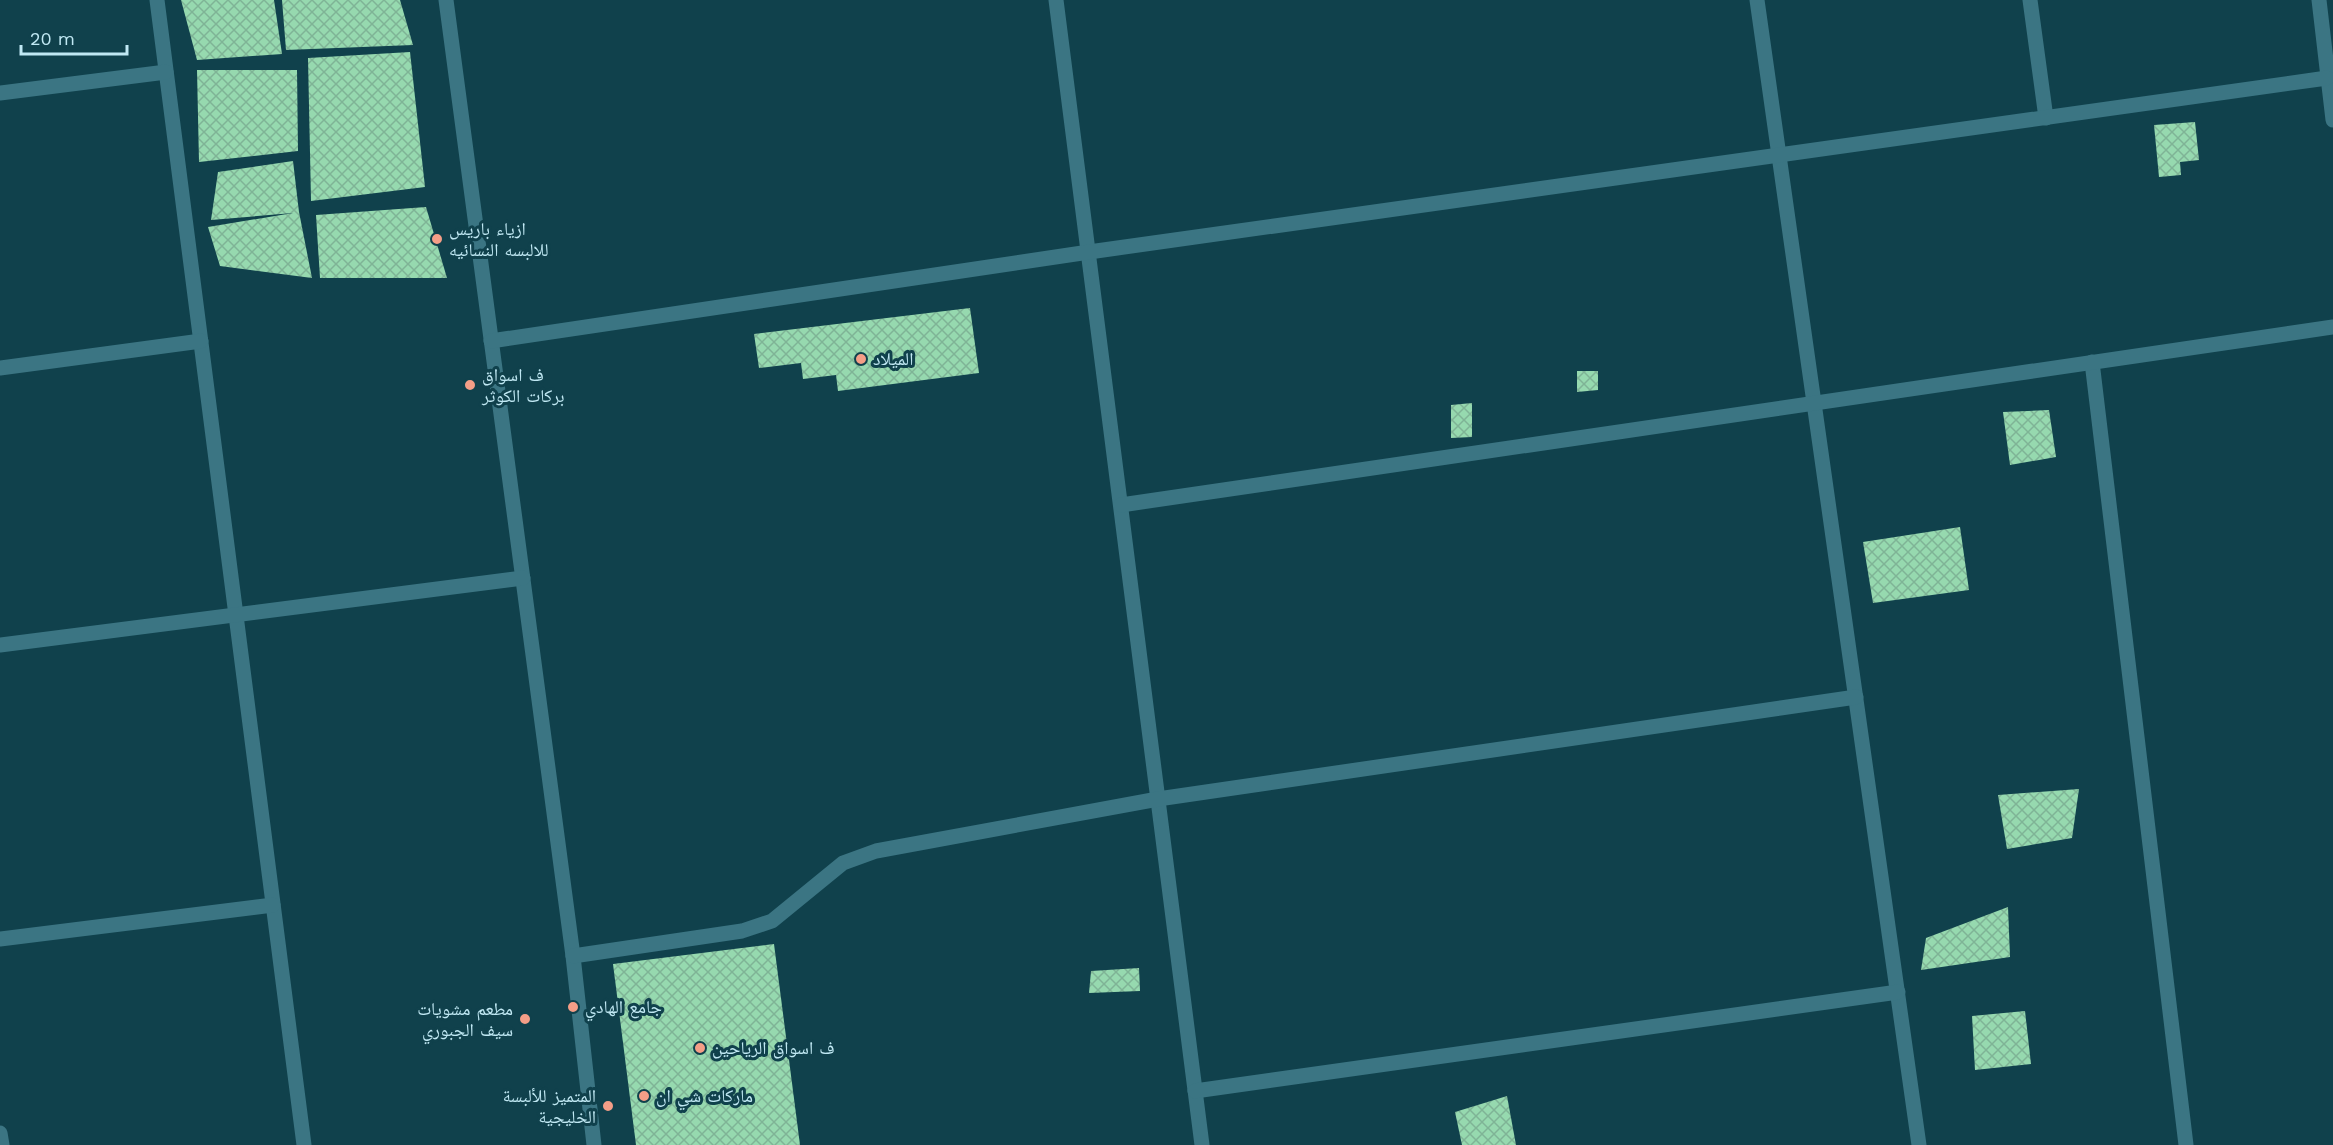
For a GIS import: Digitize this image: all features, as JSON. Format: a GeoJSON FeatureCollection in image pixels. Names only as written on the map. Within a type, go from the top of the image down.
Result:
{"type":"FeatureCollection","features":[{"type":"Feature","properties":{"kind":"street"},"geometry":{"type":"LineString","coordinates":[[157,0],[303,1145]]}},
{"type":"Feature","properties":{"kind":"street"},"geometry":{"type":"LineString","coordinates":[[446,0],[573,956],[594,1145]]}},
{"type":"Feature","properties":{"kind":"street"},"geometry":{"type":"LineString","coordinates":[[1056,0],[1202,1145]]}},
{"type":"Feature","properties":{"kind":"street"},"geometry":{"type":"LineString","coordinates":[[1757,0],[1919,1145]]}},
{"type":"Feature","properties":{"kind":"street"},"geometry":{"type":"LineString","coordinates":[[2030,0],[2046,118]]}},
{"type":"Feature","properties":{"kind":"street"},"geometry":{"type":"LineString","coordinates":[[2323,1],[2327,78],[2333,120]]}},
{"type":"Feature","properties":{"kind":"street"},"geometry":{"type":"LineString","coordinates":[[0,93],[166,72]]}},
{"type":"Feature","properties":{"kind":"street"},"geometry":{"type":"LineString","coordinates":[[491,341],[1089,252],[2327,78]]}},
{"type":"Feature","properties":{"kind":"street"},"geometry":{"type":"LineString","coordinates":[[1121,505],[2333,327]]}},
{"type":"Feature","properties":{"kind":"street"},"geometry":{"type":"LineString","coordinates":[[0,368],[201,341]]}},
{"type":"Feature","properties":{"kind":"street"},"geometry":{"type":"LineString","coordinates":[[2092,362],[2186,1145]]}},
{"type":"Feature","properties":{"kind":"street"},"geometry":{"type":"LineString","coordinates":[[0,645],[523,578]]}},
{"type":"Feature","properties":{"kind":"street"},"geometry":{"type":"LineString","coordinates":[[573,956],[742,931],[762,925],[772,921],[843,863],[876,851],[1158,799],[1856,697]]}},
{"type":"Feature","properties":{"kind":"street"},"geometry":{"type":"LineString","coordinates":[[0,939],[273,905]]}},
{"type":"Feature","properties":{"kind":"street"},"geometry":{"type":"LineString","coordinates":[[1195,1091],[1898,992]]}},
{"type":"Feature","properties":{"kind":"street"},"geometry":{"type":"LineString","coordinates":[[0,1133],[2,1145]]}},
{"type":"Feature","properties":{"kind":"building"},"geometry":{"type":"Polygon","coordinates":[[[181,0],[274,0],[282,54],[197,60],[181,0]]]}},
{"type":"Feature","properties":{"kind":"building"},"geometry":{"type":"Polygon","coordinates":[[[282,0],[400,0],[413,45],[286,50],[282,0]]]}},
{"type":"Feature","properties":{"kind":"building"},"geometry":{"type":"Polygon","coordinates":[[[410,52],[425,187],[311,201],[308,58],[410,52]]]}},
{"type":"Feature","properties":{"kind":"building"},"geometry":{"type":"Polygon","coordinates":[[[197,70],[297,70],[298,151],[199,162],[197,70]]]}},
{"type":"Feature","properties":{"kind":"building"},"geometry":{"type":"Polygon","coordinates":[[[2195,122],[2199,160],[2180,162],[2181,175],[2159,177],[2154,125],[2195,122]]]}},
{"type":"Feature","properties":{"kind":"building"},"geometry":{"type":"Polygon","coordinates":[[[293,161],[299,212],[312,278],[220,266],[208,227],[293,213],[211,220],[218,172],[293,161]]]}},
{"type":"Feature","properties":{"kind":"building"},"geometry":{"type":"Polygon","coordinates":[[[426,207],[447,278],[320,278],[316,215],[426,207]]]}},
{"type":"Feature","properties":{"kind":"building"},"geometry":{"type":"Polygon","coordinates":[[[970,308],[979,373],[838,391],[836,375],[803,379],[801,363],[759,368],[754,334],[970,308]]]}},
{"type":"Feature","properties":{"kind":"building"},"geometry":{"type":"Polygon","coordinates":[[[1577,371],[1598,371],[1598,390],[1577,392],[1577,371]]]}},
{"type":"Feature","properties":{"kind":"building"},"geometry":{"type":"Polygon","coordinates":[[[1472,403],[1472,437],[1451,438],[1451,405],[1472,403]]]}},
{"type":"Feature","properties":{"kind":"building"},"geometry":{"type":"Polygon","coordinates":[[[2049,410],[2056,457],[2010,465],[2003,412],[2049,410]]]}},
{"type":"Feature","properties":{"kind":"building"},"geometry":{"type":"Polygon","coordinates":[[[1960,527],[1969,590],[1873,603],[1863,542],[1960,527]]]}},
{"type":"Feature","properties":{"kind":"building"},"geometry":{"type":"Polygon","coordinates":[[[2079,789],[2072,838],[2007,849],[1998,795],[2079,789]]]}},
{"type":"Feature","properties":{"kind":"building"},"geometry":{"type":"Polygon","coordinates":[[[2008,907],[2010,957],[1921,970],[1926,938],[2008,907]]]}},
{"type":"Feature","properties":{"kind":"building"},"geometry":{"type":"Polygon","coordinates":[[[774,944],[800,1145],[636,1145],[613,964],[774,944]]]}},
{"type":"Feature","properties":{"kind":"building"},"geometry":{"type":"Polygon","coordinates":[[[1139,968],[1140,991],[1089,993],[1091,971],[1139,968]]]}},
{"type":"Feature","properties":{"kind":"building"},"geometry":{"type":"Polygon","coordinates":[[[2025,1011],[2031,1064],[1975,1070],[1972,1016],[2025,1011]]]}},
{"type":"Feature","properties":{"kind":"building"},"geometry":{"type":"Polygon","coordinates":[[[1507,1096],[1516,1145],[1462,1145],[1455,1112],[1507,1096]]]}},
{"type":"Feature","properties":{"kind":"place","name":"ازياء باريس للالبسه النسائيه"},"geometry":{"type":"Point","coordinates":[437,239]}},
{"type":"Feature","properties":{"kind":"place","name":"الميلاد"},"geometry":{"type":"Point","coordinates":[861,359]}},
{"type":"Feature","properties":{"kind":"place","name":"ف اسواق بركات الكوثر"},"geometry":{"type":"Point","coordinates":[470,385]}},
{"type":"Feature","properties":{"kind":"place","name":"جامع الهادي"},"geometry":{"type":"Point","coordinates":[573,1007]}},
{"type":"Feature","properties":{"kind":"place","name":"مطعم مشويات سيف الجبوري"},"geometry":{"type":"Point","coordinates":[525,1019]}},
{"type":"Feature","properties":{"kind":"place","name":"ف اسواق الرياحين"},"geometry":{"type":"Point","coordinates":[700,1048]}},
{"type":"Feature","properties":{"kind":"place","name":"ماركات شي ان"},"geometry":{"type":"Point","coordinates":[644,1096]}},
{"type":"Feature","properties":{"kind":"place","name":"المتميز للألبسة الخليجية"},"geometry":{"type":"Point","coordinates":[608,1106]}}]}
